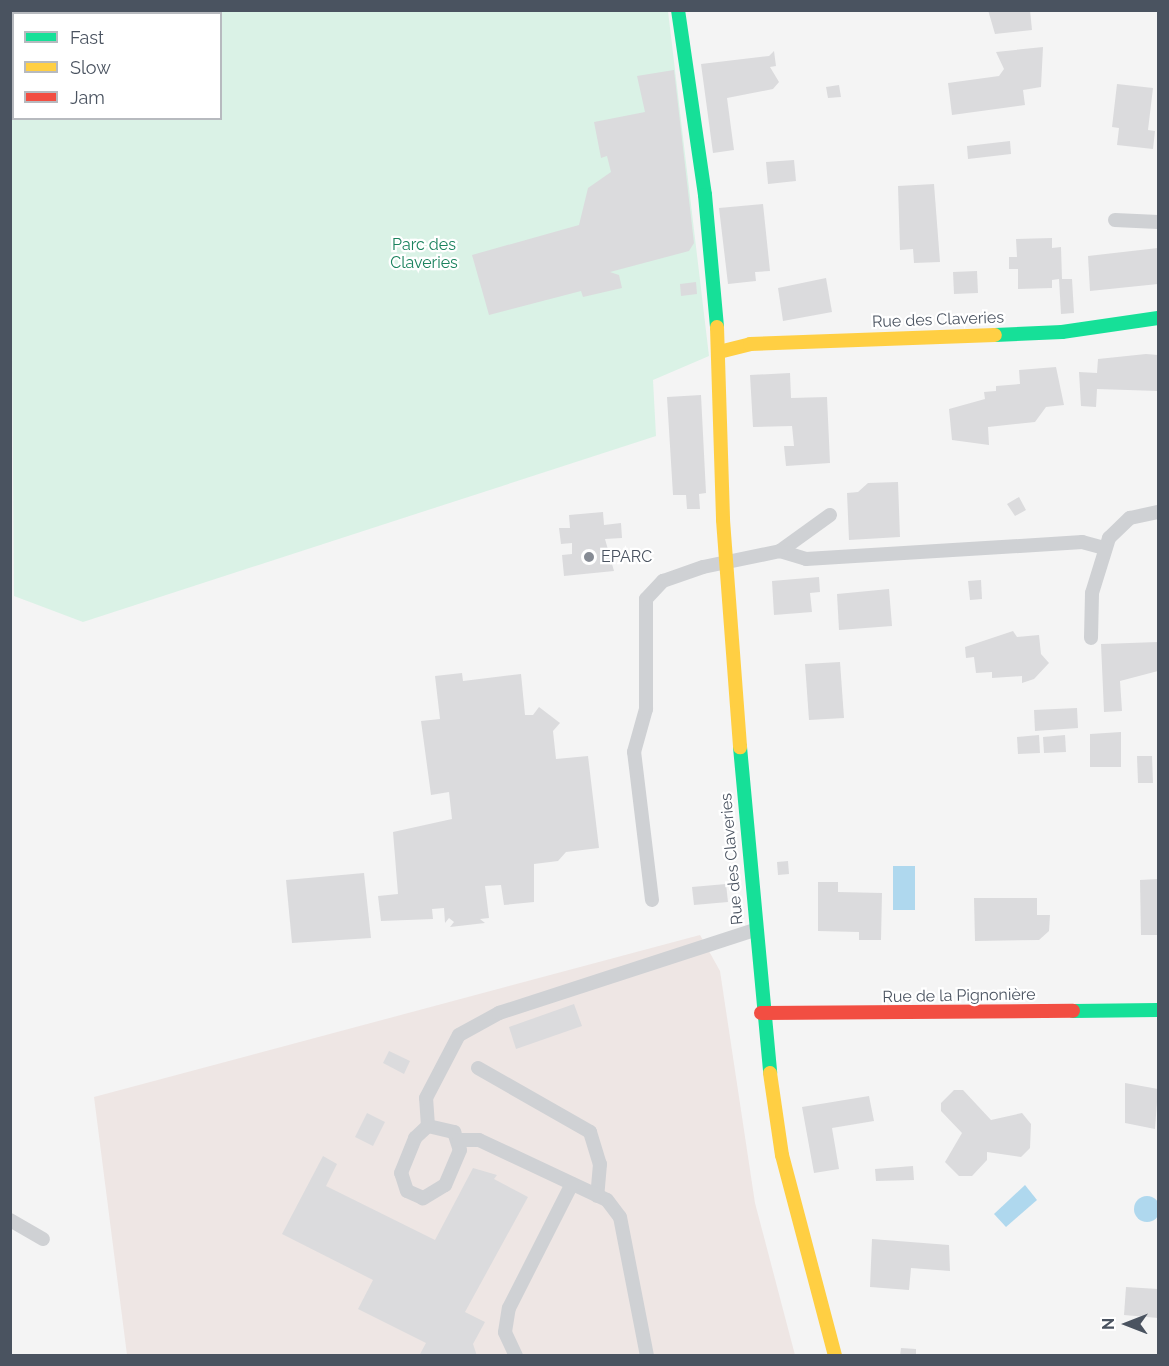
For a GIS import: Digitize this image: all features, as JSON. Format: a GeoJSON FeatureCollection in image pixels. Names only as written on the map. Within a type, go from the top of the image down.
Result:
{"type":"FeatureCollection","features":[{"type":"Feature","properties":{"kind":"street","name":"Rue des Claveries"},"geometry":{"type":"LineString","coordinates":[[678,10],[705,195],[719,352],[726,565],[761,1013],[782,1155],[836,1356]]}},
{"type":"Feature","properties":{"kind":"street","name":"Rue des Claveries"},"geometry":{"type":"LineString","coordinates":[[719,352],[750,344],[1062,332],[1158,318]]}},
{"type":"Feature","properties":{"kind":"street","name":"Rue de la Pignonière"},"geometry":{"type":"LineString","coordinates":[[761,1013],[1158,1010]]}},
{"type":"Feature","properties":{"kind":"lane"},"geometry":{"type":"LineString","coordinates":[[1115,220],[1158,222]]}},
{"type":"Feature","properties":{"kind":"lane"},"geometry":{"type":"LineString","coordinates":[[1091,638],[1092,593],[1104,548],[1130,518],[1158,512]]}},
{"type":"Feature","properties":{"kind":"lane"},"geometry":{"type":"LineString","coordinates":[[652,900],[634,752],[646,709],[646,599],[663,581],[780,551],[830,515]]}},
{"type":"Feature","properties":{"kind":"lane"},"geometry":{"type":"LineString","coordinates":[[780,551],[806,559],[1082,543],[1104,548]]}},
{"type":"Feature","properties":{"kind":"lane"},"geometry":{"type":"LineString","coordinates":[[428,1126],[426,1098],[459,1035],[499,1013],[754,930]]}},
{"type":"Feature","properties":{"kind":"lane"},"geometry":{"type":"LineString","coordinates":[[478,1068],[590,1132],[600,1164],[597,1196]]}},
{"type":"Feature","properties":{"kind":"lane"},"geometry":{"type":"LineString","coordinates":[[459,1140],[457,1160],[445,1185],[432,1197],[414,1196],[401,1173],[415,1138],[428,1126],[446,1126],[459,1140],[479,1140],[597,1196],[620,1217],[647,1356]]}},
{"type":"Feature","properties":{"kind":"lane"},"geometry":{"type":"LineString","coordinates":[[516,1356],[505,1332],[508,1308],[573,1184]]}},
{"type":"Feature","properties":{"kind":"lane"},"geometry":{"type":"LineString","coordinates":[[10,1220],[43,1239]]}},
{"type":"Feature","properties":{"kind":"shaded area"},"geometry":{"type":"Polygon","coordinates":[[[700,935],[720,971],[755,1203],[795,1355],[127,1355],[94,1097],[700,935]]]}},
{"type":"Feature","properties":{"kind":"green space","name":"Parc des Claveries"},"geometry":{"type":"Polygon","coordinates":[[[47,11],[668,11],[709,356],[653,380],[656,436],[83,622],[14,596],[10,83],[12,79],[12,120],[222,120],[222,12],[47,11]]]}},
{"type":"Feature","properties":{"kind":"water"},"geometry":{"type":"Polygon","coordinates":[[[893,866],[915,866],[915,910],[893,910],[893,866]]]}},
{"type":"Feature","properties":{"kind":"water"},"geometry":{"type":"Polygon","coordinates":[[[1025,1185],[1037,1200],[1006,1227],[994,1214],[1025,1185]]]}},
{"type":"Feature","properties":{"kind":"water"},"geometry":{"type":"Polygon","coordinates":[[[1147,1196],[1156,1200],[1160,1209],[1156,1218],[1147,1222],[1138,1218],[1134,1209],[1138,1200],[1147,1196]]]}},
{"type":"Feature","properties":{"kind":"building"},"geometry":{"type":"Polygon","coordinates":[[[988,10],[1030,10],[1032,30],[995,34],[988,10]]]}},
{"type":"Feature","properties":{"kind":"building"},"geometry":{"type":"Polygon","coordinates":[[[1043,47],[1041,87],[1023,90],[1025,105],[952,115],[948,83],[999,76],[1004,69],[996,52],[1043,47]]]}},
{"type":"Feature","properties":{"kind":"building"},"geometry":{"type":"Polygon","coordinates":[[[774,51],[776,66],[770,67],[779,82],[773,89],[727,98],[734,150],[713,153],[701,64],[769,56],[774,51]]]}},
{"type":"Feature","properties":{"kind":"building","name":"Parc des Claveries"},"geometry":{"type":"Polygon","coordinates":[[[674,70],[694,243],[689,251],[610,272],[619,275],[622,288],[583,297],[581,291],[489,315],[472,255],[579,225],[588,188],[611,172],[607,156],[601,158],[594,122],[645,112],[637,76],[674,70]]]}},
{"type":"Feature","properties":{"kind":"building"},"geometry":{"type":"Polygon","coordinates":[[[1117,84],[1153,88],[1148,130],[1155,131],[1153,149],[1117,145],[1119,128],[1112,127],[1117,84]]]}},
{"type":"Feature","properties":{"kind":"building"},"geometry":{"type":"Polygon","coordinates":[[[839,85],[841,97],[828,98],[826,87],[839,85]]]}},
{"type":"Feature","properties":{"kind":"building"},"geometry":{"type":"Polygon","coordinates":[[[1010,141],[1011,154],[968,159],[967,146],[1010,141]]]}},
{"type":"Feature","properties":{"kind":"building"},"geometry":{"type":"Polygon","coordinates":[[[794,160],[796,181],[768,184],[766,162],[794,160]]]}},
{"type":"Feature","properties":{"kind":"building"},"geometry":{"type":"Polygon","coordinates":[[[934,184],[940,262],[914,263],[913,249],[900,250],[898,186],[934,184]]]}},
{"type":"Feature","properties":{"kind":"building"},"geometry":{"type":"Polygon","coordinates":[[[763,204],[770,271],[755,272],[756,281],[728,284],[719,208],[763,204]]]}},
{"type":"Feature","properties":{"kind":"building"},"geometry":{"type":"Polygon","coordinates":[[[1052,238],[1052,248],[1061,247],[1062,279],[1072,279],[1074,313],[1061,314],[1059,279],[1052,280],[1052,288],[1018,289],[1018,269],[1009,269],[1009,257],[1017,257],[1016,239],[1052,238]]]}},
{"type":"Feature","properties":{"kind":"building"},"geometry":{"type":"Polygon","coordinates":[[[1158,248],[1158,284],[1090,291],[1088,256],[1158,248]]]}},
{"type":"Feature","properties":{"kind":"building"},"geometry":{"type":"Polygon","coordinates":[[[977,271],[978,293],[954,294],[953,272],[977,271]]]}},
{"type":"Feature","properties":{"kind":"building"},"geometry":{"type":"Polygon","coordinates":[[[826,278],[832,312],[783,321],[778,288],[826,278]]]}},
{"type":"Feature","properties":{"kind":"building"},"geometry":{"type":"Polygon","coordinates":[[[696,282],[697,294],[681,296],[680,284],[696,282]]]}},
{"type":"Feature","properties":{"kind":"building"},"geometry":{"type":"Polygon","coordinates":[[[1158,355],[1158,391],[1097,389],[1096,407],[1081,406],[1079,372],[1097,373],[1098,359],[1158,355]]]}},
{"type":"Feature","properties":{"kind":"building"},"geometry":{"type":"Polygon","coordinates":[[[1056,367],[1064,405],[1046,407],[1035,422],[988,427],[989,445],[952,440],[949,409],[985,399],[984,392],[996,391],[996,386],[1020,384],[1019,370],[1056,367]]]}},
{"type":"Feature","properties":{"kind":"building"},"geometry":{"type":"Polygon","coordinates":[[[790,373],[791,398],[827,397],[830,463],[786,466],[784,446],[794,446],[792,426],[753,427],[750,375],[790,373]]]}},
{"type":"Feature","properties":{"kind":"building"},"geometry":{"type":"Polygon","coordinates":[[[701,395],[706,493],[699,494],[700,509],[687,509],[686,495],[673,495],[667,397],[701,395]]]}},
{"type":"Feature","properties":{"kind":"building"},"geometry":{"type":"Polygon","coordinates":[[[898,482],[900,537],[849,540],[847,493],[858,492],[868,483],[898,482]]]}},
{"type":"Feature","properties":{"kind":"building"},"geometry":{"type":"Polygon","coordinates":[[[1019,497],[1026,510],[1015,516],[1007,504],[1019,497]]]}},
{"type":"Feature","properties":{"kind":"building"},"geometry":{"type":"Polygon","coordinates":[[[603,512],[604,525],[621,523],[622,538],[605,539],[614,571],[564,576],[562,555],[572,554],[572,543],[561,544],[559,528],[570,528],[569,515],[603,512]]]}},
{"type":"Feature","properties":{"kind":"building"},"geometry":{"type":"Polygon","coordinates":[[[819,577],[820,592],[810,593],[812,612],[774,615],[772,581],[819,577]]]}},
{"type":"Feature","properties":{"kind":"building"},"geometry":{"type":"Polygon","coordinates":[[[981,580],[982,599],[970,600],[968,581],[981,580]]]}},
{"type":"Feature","properties":{"kind":"building"},"geometry":{"type":"Polygon","coordinates":[[[889,589],[892,626],[839,630],[837,594],[889,589]]]}},
{"type":"Feature","properties":{"kind":"building"},"geometry":{"type":"Polygon","coordinates":[[[1013,631],[1017,637],[1039,635],[1041,654],[1049,663],[1034,679],[1022,683],[1022,676],[992,678],[992,672],[976,673],[974,657],[966,658],[965,647],[1013,631]]]}},
{"type":"Feature","properties":{"kind":"building"},"geometry":{"type":"Polygon","coordinates":[[[1158,642],[1158,671],[1120,681],[1122,711],[1104,712],[1101,644],[1158,642]]]}},
{"type":"Feature","properties":{"kind":"building"},"geometry":{"type":"Polygon","coordinates":[[[840,662],[844,718],[809,720],[805,664],[840,662]]]}},
{"type":"Feature","properties":{"kind":"building"},"geometry":{"type":"Polygon","coordinates":[[[462,673],[463,681],[521,674],[525,715],[533,715],[539,707],[560,723],[553,731],[556,759],[588,756],[599,848],[566,852],[558,861],[534,864],[534,902],[504,905],[501,885],[485,886],[489,918],[480,919],[485,923],[450,927],[454,922],[449,918],[445,923],[444,908],[432,909],[433,919],[381,921],[378,896],[398,894],[393,832],[452,819],[449,792],[431,795],[421,721],[440,719],[435,676],[462,673]]]}},
{"type":"Feature","properties":{"kind":"building"},"geometry":{"type":"Polygon","coordinates":[[[1077,708],[1078,728],[1035,731],[1034,710],[1077,708]]]}},
{"type":"Feature","properties":{"kind":"building"},"geometry":{"type":"Polygon","coordinates":[[[1121,732],[1121,767],[1090,767],[1090,734],[1121,732]]]}},
{"type":"Feature","properties":{"kind":"building"},"geometry":{"type":"Polygon","coordinates":[[[1039,735],[1040,753],[1018,754],[1017,737],[1039,735]]]}},
{"type":"Feature","properties":{"kind":"building"},"geometry":{"type":"Polygon","coordinates":[[[1065,735],[1066,752],[1044,753],[1043,737],[1065,735]]]}},
{"type":"Feature","properties":{"kind":"building"},"geometry":{"type":"Polygon","coordinates":[[[1137,756],[1152,756],[1153,783],[1138,783],[1137,756]]]}},
{"type":"Feature","properties":{"kind":"building"},"geometry":{"type":"Polygon","coordinates":[[[788,861],[789,874],[778,875],[777,862],[788,861]]]}},
{"type":"Feature","properties":{"kind":"building"},"geometry":{"type":"Polygon","coordinates":[[[364,873],[371,938],[292,943],[286,880],[364,873]]]}},
{"type":"Feature","properties":{"kind":"building"},"geometry":{"type":"Polygon","coordinates":[[[1158,879],[1158,935],[1141,935],[1140,880],[1158,879]]]}},
{"type":"Feature","properties":{"kind":"building"},"geometry":{"type":"Polygon","coordinates":[[[818,882],[838,882],[838,892],[882,893],[881,940],[859,940],[859,932],[818,931],[818,882]]]}},
{"type":"Feature","properties":{"kind":"building"},"geometry":{"type":"Polygon","coordinates":[[[726,884],[728,902],[694,905],[692,887],[726,884]]]}},
{"type":"Feature","properties":{"kind":"building"},"geometry":{"type":"Polygon","coordinates":[[[974,898],[1037,898],[1037,915],[1050,915],[1049,931],[1039,940],[975,941],[974,898]]]}},
{"type":"Feature","properties":{"kind":"building"},"geometry":{"type":"Polygon","coordinates":[[[574,1004],[582,1026],[516,1049],[509,1027],[574,1004]]]}},
{"type":"Feature","properties":{"kind":"building"},"geometry":{"type":"Polygon","coordinates":[[[389,1051],[410,1061],[404,1074],[383,1063],[389,1051]]]}},
{"type":"Feature","properties":{"kind":"building"},"geometry":{"type":"Polygon","coordinates":[[[1125,1083],[1158,1089],[1155,1129],[1125,1123],[1125,1083]]]}},
{"type":"Feature","properties":{"kind":"building"},"geometry":{"type":"Polygon","coordinates":[[[954,1090],[963,1090],[991,1120],[1022,1113],[1031,1124],[1030,1148],[1021,1157],[987,1152],[987,1160],[972,1176],[959,1176],[945,1162],[962,1133],[941,1111],[941,1103],[954,1090]]]}},
{"type":"Feature","properties":{"kind":"building"},"geometry":{"type":"Polygon","coordinates":[[[869,1096],[874,1121],[832,1128],[839,1169],[814,1173],[802,1107],[869,1096]]]}},
{"type":"Feature","properties":{"kind":"building"},"geometry":{"type":"Polygon","coordinates":[[[367,1113],[385,1122],[373,1146],[355,1137],[367,1113]]]}},
{"type":"Feature","properties":{"kind":"building"},"geometry":{"type":"Polygon","coordinates":[[[323,1156],[337,1164],[326,1186],[435,1240],[473,1168],[497,1175],[494,1179],[528,1197],[465,1312],[485,1322],[473,1344],[477,1356],[419,1356],[426,1343],[358,1309],[373,1280],[282,1234],[323,1156]]]}},
{"type":"Feature","properties":{"kind":"building"},"geometry":{"type":"Polygon","coordinates":[[[913,1166],[914,1180],[876,1181],[875,1169],[913,1166]]]}},
{"type":"Feature","properties":{"kind":"building"},"geometry":{"type":"Polygon","coordinates":[[[872,1239],[949,1245],[950,1271],[911,1268],[909,1290],[870,1287],[872,1239]]]}},
{"type":"Feature","properties":{"kind":"building"},"geometry":{"type":"Polygon","coordinates":[[[1126,1287],[1158,1289],[1158,1318],[1124,1315],[1126,1287]]]}},
{"type":"Feature","properties":{"kind":"building"},"geometry":{"type":"Polygon","coordinates":[[[901,1348],[916,1349],[916,1356],[900,1356],[901,1348]]]}},
{"type":"Feature","properties":{"kind":"traffic: fast"},"geometry":{"type":"LineString","coordinates":[[678,10],[705,195],[717,327]]}},
{"type":"Feature","properties":{"kind":"traffic: fast"},"geometry":{"type":"LineString","coordinates":[[995,335],[1062,332],[1158,318]]}},
{"type":"Feature","properties":{"kind":"traffic: fast"},"geometry":{"type":"LineString","coordinates":[[740,747],[770,1073]]}},
{"type":"Feature","properties":{"kind":"traffic: fast"},"geometry":{"type":"LineString","coordinates":[[1073,1011],[1158,1010]]}},
{"type":"Feature","properties":{"kind":"traffic: slow"},"geometry":{"type":"LineString","coordinates":[[717,327],[723,520],[740,747]]}},
{"type":"Feature","properties":{"kind":"traffic: slow"},"geometry":{"type":"LineString","coordinates":[[719,352],[750,344],[995,335]]}},
{"type":"Feature","properties":{"kind":"traffic: slow"},"geometry":{"type":"LineString","coordinates":[[770,1073],[782,1155],[835,1356]]}},
{"type":"Feature","properties":{"kind":"traffic: jam"},"geometry":{"type":"LineString","coordinates":[[761,1013],[1073,1011]]}},
{"type":"Feature","properties":{"kind":"place","name":"EPARC"},"geometry":{"type":"Point","coordinates":[589,557]}}]}
